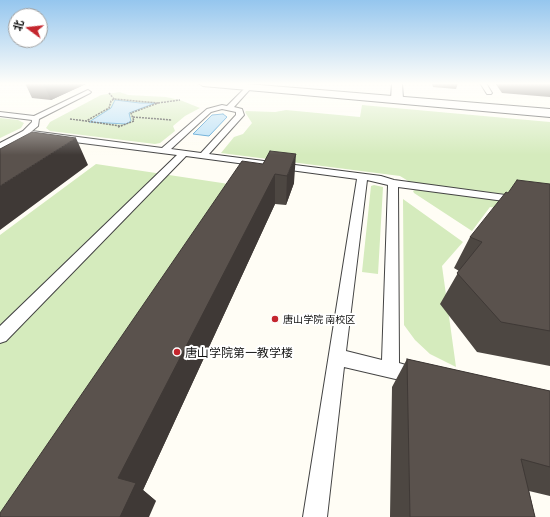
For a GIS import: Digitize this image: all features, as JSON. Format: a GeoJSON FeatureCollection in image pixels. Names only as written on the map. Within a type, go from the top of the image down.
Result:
{"type":"FeatureCollection","features":[{"type":"Feature","properties":{"kind":"street"},"geometry":{"type":"LineString","coordinates":[[486,107],[550,113]]}},
{"type":"Feature","properties":{"kind":"lane"},"geometry":{"type":"LineString","coordinates":[[0,114],[35,118],[57,107]]}},
{"type":"Feature","properties":{"kind":"lane"},"geometry":{"type":"LineString","coordinates":[[164,151],[209,110],[217,107]]}},
{"type":"Feature","properties":{"kind":"lane"},"geometry":{"type":"LineString","coordinates":[[203,156],[240,114],[240,110],[230,107]]}},
{"type":"Feature","properties":{"kind":"lane"},"geometry":{"type":"LineString","coordinates":[[0,146],[26,133],[36,122],[35,118]]}},
{"type":"Feature","properties":{"kind":"lane"},"geometry":{"type":"LineString","coordinates":[[26,133],[381,179],[393,183],[550,204]]}},
{"type":"Feature","properties":{"kind":"lane"},"geometry":{"type":"LineString","coordinates":[[0,336],[184,153]]}},
{"type":"Feature","properties":{"kind":"lane"},"geometry":{"type":"LineString","coordinates":[[314,517],[362,177]]}},
{"type":"Feature","properties":{"kind":"lane"},"geometry":{"type":"LineString","coordinates":[[390,369],[393,183]]}},
{"type":"Feature","properties":{"kind":"lane"},"geometry":{"type":"LineString","coordinates":[[337,357],[436,380]]}},
{"type":"Feature","properties":{"kind":"path"},"geometry":{"type":"LineString","coordinates":[[109,107],[86,121],[124,126],[132,122],[131,113],[147,107]]}},
{"type":"Feature","properties":{"kind":"path"},"geometry":{"type":"LineString","coordinates":[[132,117],[179,121]]}},
{"type":"Feature","properties":{"kind":"green space"},"geometry":{"type":"Polygon","coordinates":[[[78,107],[200,108],[185,116],[173,126],[175,131],[160,143],[155,144],[50,131],[46,128],[50,122],[78,107]]]}},
{"type":"Feature","properties":{"kind":"green space"},"geometry":{"type":"Polygon","coordinates":[[[362,107],[386,107],[550,122],[550,200],[410,182],[400,176],[221,153],[234,137],[243,134],[252,123],[245,112],[246,111],[275,112],[286,110],[360,117],[362,107]]]}},
{"type":"Feature","properties":{"kind":"green space"},"geometry":{"type":"Polygon","coordinates":[[[0,118],[18,120],[24,123],[21,128],[0,138],[0,118]]]}},
{"type":"Feature","properties":{"kind":"green space"},"geometry":{"type":"Polygon","coordinates":[[[96,164],[242,186],[0,517],[0,235],[96,164]]]}},
{"type":"Feature","properties":{"kind":"green space"},"geometry":{"type":"Polygon","coordinates":[[[374,185],[383,187],[378,274],[362,272],[371,186],[374,185]]]}},
{"type":"Feature","properties":{"kind":"green space"},"geometry":{"type":"Polygon","coordinates":[[[417,189],[519,203],[526,212],[490,207],[472,231],[414,193],[413,191],[417,189]]]}},
{"type":"Feature","properties":{"kind":"green space"},"geometry":{"type":"Polygon","coordinates":[[[403,199],[463,242],[442,266],[456,367],[430,354],[415,340],[404,325],[403,199]]]}},
{"type":"Feature","properties":{"kind":"water"},"geometry":{"type":"Polygon","coordinates":[[[144,107],[129,113],[131,121],[126,124],[89,122],[111,108],[144,107]]]}},
{"type":"Feature","properties":{"kind":"water"},"geometry":{"type":"Polygon","coordinates":[[[223,114],[227,117],[209,136],[193,134],[212,115],[223,114]]]}},
{"type":"Feature","properties":{"kind":"building"},"geometry":{"type":"Polygon","coordinates":[[[32,132],[76,138],[0,186],[0,149],[32,132]]]}},
{"type":"Feature","properties":{"kind":"building"},"geometry":{"type":"Polygon","coordinates":[[[270,151],[296,154],[287,176],[275,174],[118,478],[136,483],[120,517],[0,517],[0,513],[242,161],[263,164],[270,151]]]}},
{"type":"Feature","properties":{"kind":"building"},"geometry":{"type":"Polygon","coordinates":[[[517,180],[550,184],[550,331],[501,322],[457,273],[482,242],[470,237],[506,192],[508,193],[517,180]]]}},
{"type":"Feature","properties":{"kind":"building"},"geometry":{"type":"Polygon","coordinates":[[[407,359],[550,391],[550,467],[521,459],[535,517],[410,517],[407,359]]]}},
{"type":"Feature","properties":{"kind":"place","name":"唐山学院 南校区"},"geometry":{"type":"Point","coordinates":[275,319]}},
{"type":"Feature","properties":{"kind":"place","name":"唐山学院第一教学楼"},"geometry":{"type":"Point","coordinates":[177,352]}}]}
